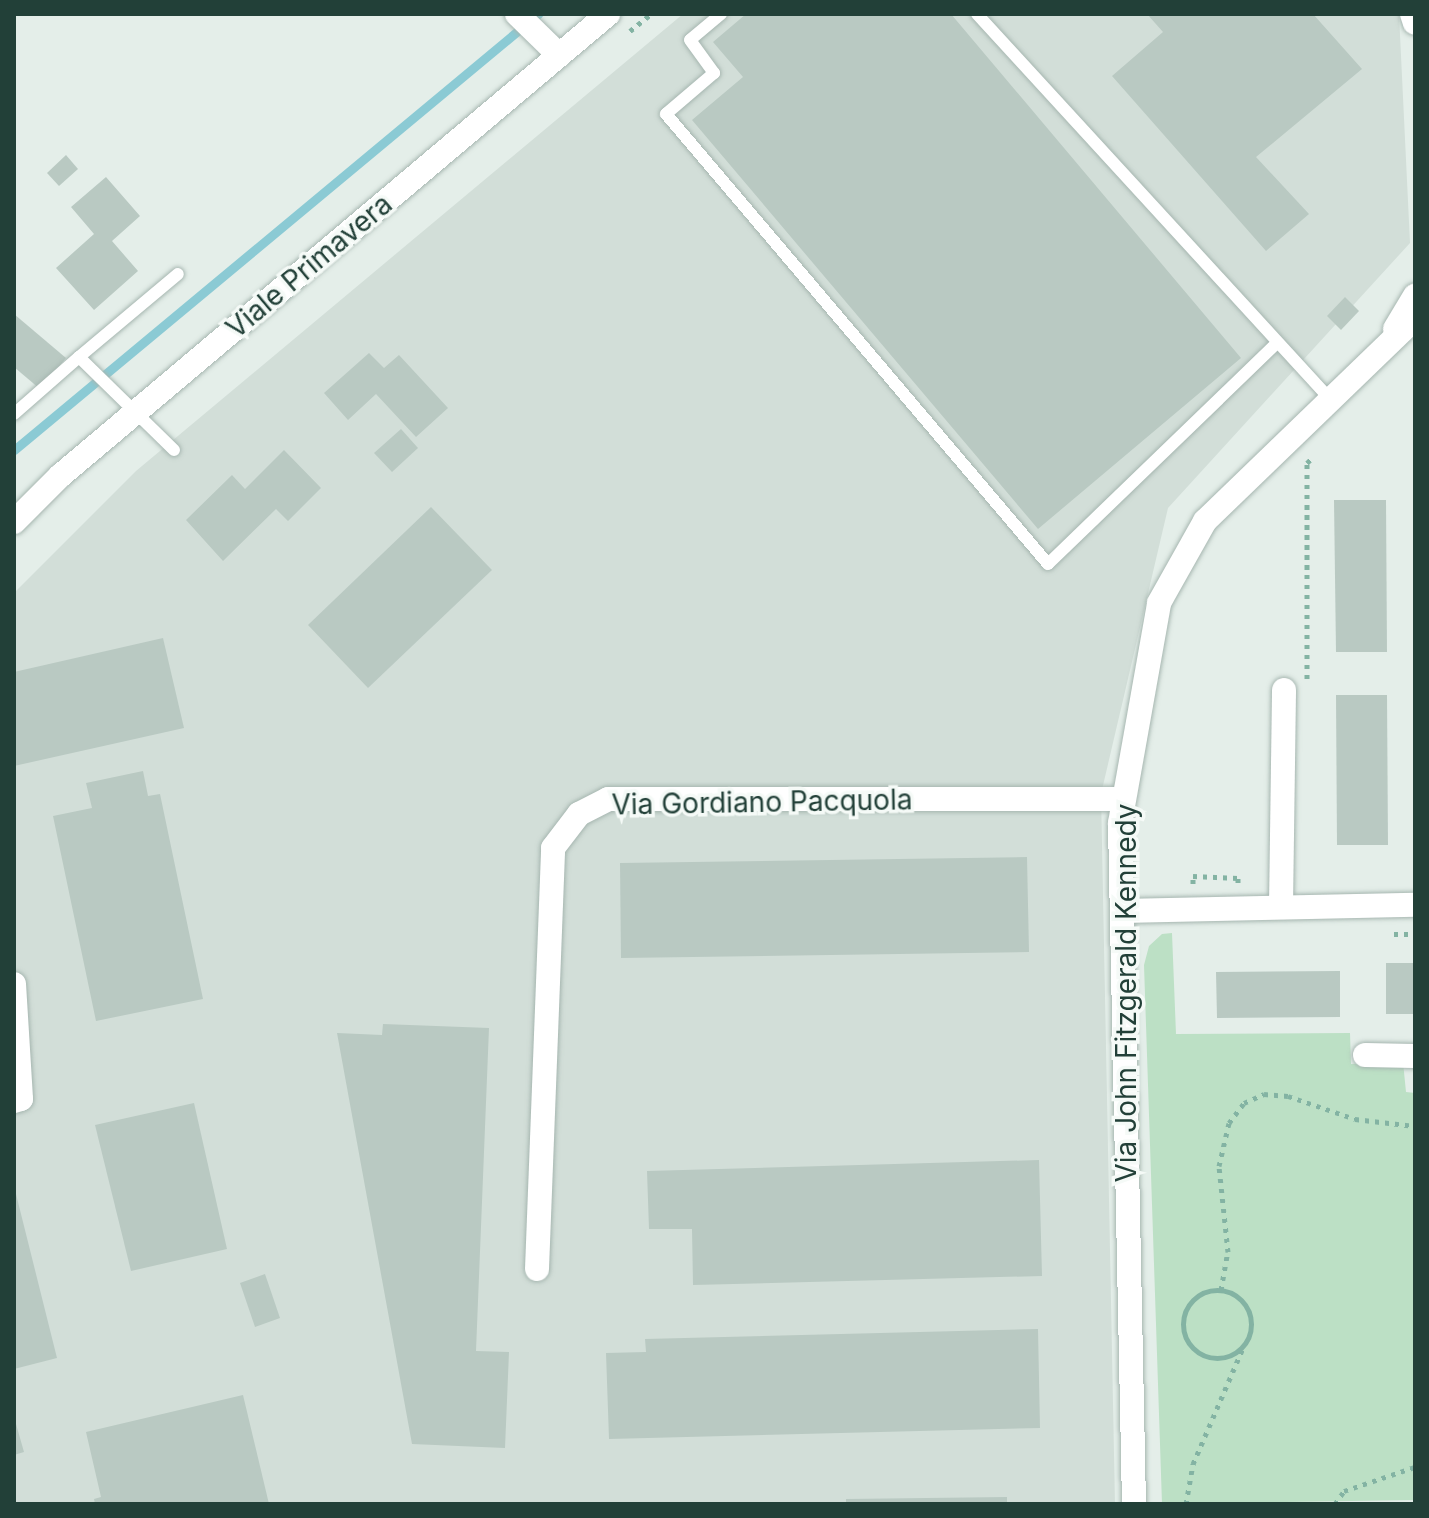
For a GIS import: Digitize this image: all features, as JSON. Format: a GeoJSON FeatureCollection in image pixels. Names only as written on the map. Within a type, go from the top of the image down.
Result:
{"type":"FeatureCollection","features":[{"type":"Feature","properties":{"kind":"street"},"geometry":{"type":"LineString","coordinates":[[517,14],[553,49]]}},
{"type":"Feature","properties":{"kind":"street","name":"Viale Primavera"},"geometry":{"type":"LineString","coordinates":[[14,522],[129,406],[553,49],[608,14]]}},
{"type":"Feature","properties":{"kind":"street"},"geometry":{"type":"LineString","coordinates":[[1412,14],[1415,23]]}},
{"type":"Feature","properties":{"kind":"street","name":"Via John Fitzgerald Kennedy"},"geometry":{"type":"LineString","coordinates":[[1134,1504],[1122,911],[1123,799],[1159,603],[1205,521],[1331,400],[1392,334],[1415,296]]}},
{"type":"Feature","properties":{"kind":"street","name":"Via John Fitzgerald Kennedy"},"geometry":{"type":"LineString","coordinates":[[1392,334],[1415,318]]}},
{"type":"Feature","properties":{"kind":"street"},"geometry":{"type":"LineString","coordinates":[[1281,907],[1296,686]]}},
{"type":"Feature","properties":{"kind":"street","name":"Via Gordiano Pacquola"},"geometry":{"type":"LineString","coordinates":[[537,1269],[553,848],[579,814],[608,799],[1123,799]]}},
{"type":"Feature","properties":{"kind":"street"},"geometry":{"type":"LineString","coordinates":[[1122,911],[1415,905]]}},
{"type":"Feature","properties":{"kind":"street"},"geometry":{"type":"LineString","coordinates":[[14,984],[21,1099],[14,1101]]}},
{"type":"Feature","properties":{"kind":"street"},"geometry":{"type":"LineString","coordinates":[[1365,1055],[1415,1056]]}},
{"type":"Feature","properties":{"kind":"lane"},"geometry":{"type":"LineString","coordinates":[[721,14],[690,40],[714,73],[666,114],[1048,564],[1276,344]]}},
{"type":"Feature","properties":{"kind":"lane"},"geometry":{"type":"LineString","coordinates":[[977,14],[1276,344],[1331,400]]}},
{"type":"Feature","properties":{"kind":"lane"},"geometry":{"type":"LineString","coordinates":[[14,414],[83,360],[178,274]]}},
{"type":"Feature","properties":{"kind":"lane"},"geometry":{"type":"LineString","coordinates":[[83,360],[174,450]]}},
{"type":"Feature","properties":{"kind":"path"},"geometry":{"type":"LineString","coordinates":[[1296,686],[1307,463]]}},
{"type":"Feature","properties":{"kind":"path"},"geometry":{"type":"LineString","coordinates":[[1182,891],[1193,890],[1193,876],[1238,878],[1238,890],[1249,888]]}},
{"type":"Feature","properties":{"kind":"path"},"geometry":{"type":"LineString","coordinates":[[1384,934],[1415,934]]}},
{"type":"Feature","properties":{"kind":"path"},"geometry":{"type":"LineString","coordinates":[[1221,1290],[1228,1252],[1219,1166],[1229,1123],[1244,1103],[1264,1094],[1288,1096],[1355,1119],[1415,1126]]}},
{"type":"Feature","properties":{"kind":"path"},"geometry":{"type":"LineString","coordinates":[[1186,1504],[1193,1464],[1248,1337],[1247,1308],[1237,1297],[1221,1290],[1202,1294],[1189,1305],[1183,1324],[1188,1342],[1203,1355],[1223,1358],[1240,1349],[1248,1337]]}},
{"type":"Feature","properties":{"kind":"path"},"geometry":{"type":"LineString","coordinates":[[1335,1504],[1344,1491],[1415,1467]]}},
{"type":"Feature","properties":{"kind":"shaded area"},"geometry":{"type":"Polygon","coordinates":[[[683,14],[1399,14],[1410,243],[1168,508],[1101,794],[1115,1504],[14,1504],[14,593],[136,471],[683,14]]]}},
{"type":"Feature","properties":{"kind":"green space"},"geometry":{"type":"Polygon","coordinates":[[[1172,933],[1176,1034],[1350,1033],[1351,1064],[1403,1062],[1406,1092],[1415,1093],[1415,1500],[1162,1504],[1144,965],[1149,946],[1162,934],[1172,933]]]}},
{"type":"Feature","properties":{"kind":"building"},"geometry":{"type":"Polygon","coordinates":[[[746,14],[951,14],[1241,358],[1038,529],[692,120],[743,77],[713,42],[746,14]]]}},
{"type":"Feature","properties":{"kind":"building"},"geometry":{"type":"Polygon","coordinates":[[[1147,14],[1313,14],[1362,69],[1256,157],[1309,214],[1266,251],[1112,76],[1163,32],[1147,14]]]}},
{"type":"Feature","properties":{"kind":"building"},"geometry":{"type":"Polygon","coordinates":[[[66,155],[78,169],[59,186],[47,173],[66,155]]]}},
{"type":"Feature","properties":{"kind":"building"},"geometry":{"type":"Polygon","coordinates":[[[106,177],[140,216],[112,241],[138,271],[94,310],[56,268],[94,234],[71,207],[106,177]]]}},
{"type":"Feature","properties":{"kind":"building"},"geometry":{"type":"Polygon","coordinates":[[[1345,297],[1359,311],[1341,330],[1327,316],[1345,297]]]}},
{"type":"Feature","properties":{"kind":"building"},"geometry":{"type":"Polygon","coordinates":[[[14,314],[66,358],[40,389],[14,367],[14,314]]]}},
{"type":"Feature","properties":{"kind":"building"},"geometry":{"type":"Polygon","coordinates":[[[369,353],[384,368],[399,355],[448,408],[416,437],[376,394],[348,420],[324,393],[369,353]]]}},
{"type":"Feature","properties":{"kind":"building"},"geometry":{"type":"Polygon","coordinates":[[[401,429],[418,448],[392,472],[374,453],[401,429]]]}},
{"type":"Feature","properties":{"kind":"building"},"geometry":{"type":"Polygon","coordinates":[[[284,450],[321,488],[288,521],[276,509],[223,561],[186,520],[232,475],[245,489],[284,450]]]}},
{"type":"Feature","properties":{"kind":"building"},"geometry":{"type":"Polygon","coordinates":[[[1334,500],[1386,500],[1387,652],[1336,652],[1334,500]]]}},
{"type":"Feature","properties":{"kind":"building"},"geometry":{"type":"Polygon","coordinates":[[[431,507],[492,570],[368,688],[308,625],[431,507]]]}},
{"type":"Feature","properties":{"kind":"building"},"geometry":{"type":"Polygon","coordinates":[[[163,638],[184,728],[14,766],[14,672],[163,638]]]}},
{"type":"Feature","properties":{"kind":"building"},"geometry":{"type":"Polygon","coordinates":[[[1336,695],[1387,695],[1388,845],[1337,845],[1336,695]]]}},
{"type":"Feature","properties":{"kind":"building"},"geometry":{"type":"Polygon","coordinates":[[[143,771],[148,796],[160,794],[203,999],[96,1021],[53,816],[92,808],[86,783],[143,771]]]}},
{"type":"Feature","properties":{"kind":"building"},"geometry":{"type":"Polygon","coordinates":[[[1027,857],[1029,952],[621,958],[620,863],[1027,857]]]}},
{"type":"Feature","properties":{"kind":"building"},"geometry":{"type":"Polygon","coordinates":[[[1386,963],[1415,963],[1415,1014],[1386,1014],[1386,963]]]}},
{"type":"Feature","properties":{"kind":"building"},"geometry":{"type":"Polygon","coordinates":[[[1340,971],[1340,1017],[1217,1018],[1216,972],[1340,971]]]}},
{"type":"Feature","properties":{"kind":"building"},"geometry":{"type":"Polygon","coordinates":[[[383,1024],[489,1028],[476,1351],[509,1352],[505,1448],[412,1444],[337,1033],[382,1035],[383,1024]]]}},
{"type":"Feature","properties":{"kind":"building"},"geometry":{"type":"Polygon","coordinates":[[[194,1103],[227,1249],[131,1271],[95,1125],[194,1103]]]}},
{"type":"Feature","properties":{"kind":"building"},"geometry":{"type":"Polygon","coordinates":[[[1039,1160],[1042,1276],[693,1285],[692,1229],[649,1229],[647,1171],[1039,1160]]]}},
{"type":"Feature","properties":{"kind":"building"},"geometry":{"type":"Polygon","coordinates":[[[14,1186],[57,1358],[14,1369],[14,1186]]]}},
{"type":"Feature","properties":{"kind":"building"},"geometry":{"type":"Polygon","coordinates":[[[265,1274],[280,1318],[255,1327],[240,1283],[265,1274]]]}},
{"type":"Feature","properties":{"kind":"building"},"geometry":{"type":"Polygon","coordinates":[[[1038,1329],[1040,1428],[609,1439],[606,1353],[646,1352],[645,1339],[1038,1329]]]}},
{"type":"Feature","properties":{"kind":"building"},"geometry":{"type":"Polygon","coordinates":[[[243,1395],[269,1504],[95,1504],[94,1499],[101,1497],[86,1432],[243,1395]]]}},
{"type":"Feature","properties":{"kind":"building"},"geometry":{"type":"Polygon","coordinates":[[[14,1417],[24,1452],[14,1455],[14,1417]]]}},
{"type":"Feature","properties":{"kind":"building"},"geometry":{"type":"Polygon","coordinates":[[[1007,1497],[1007,1504],[846,1504],[846,1499],[1007,1497]]]}},
{"type":"Feature","properties":{"kind":"waterway"},"geometry":{"type":"LineString","coordinates":[[14,450],[538,14]]}}]}
